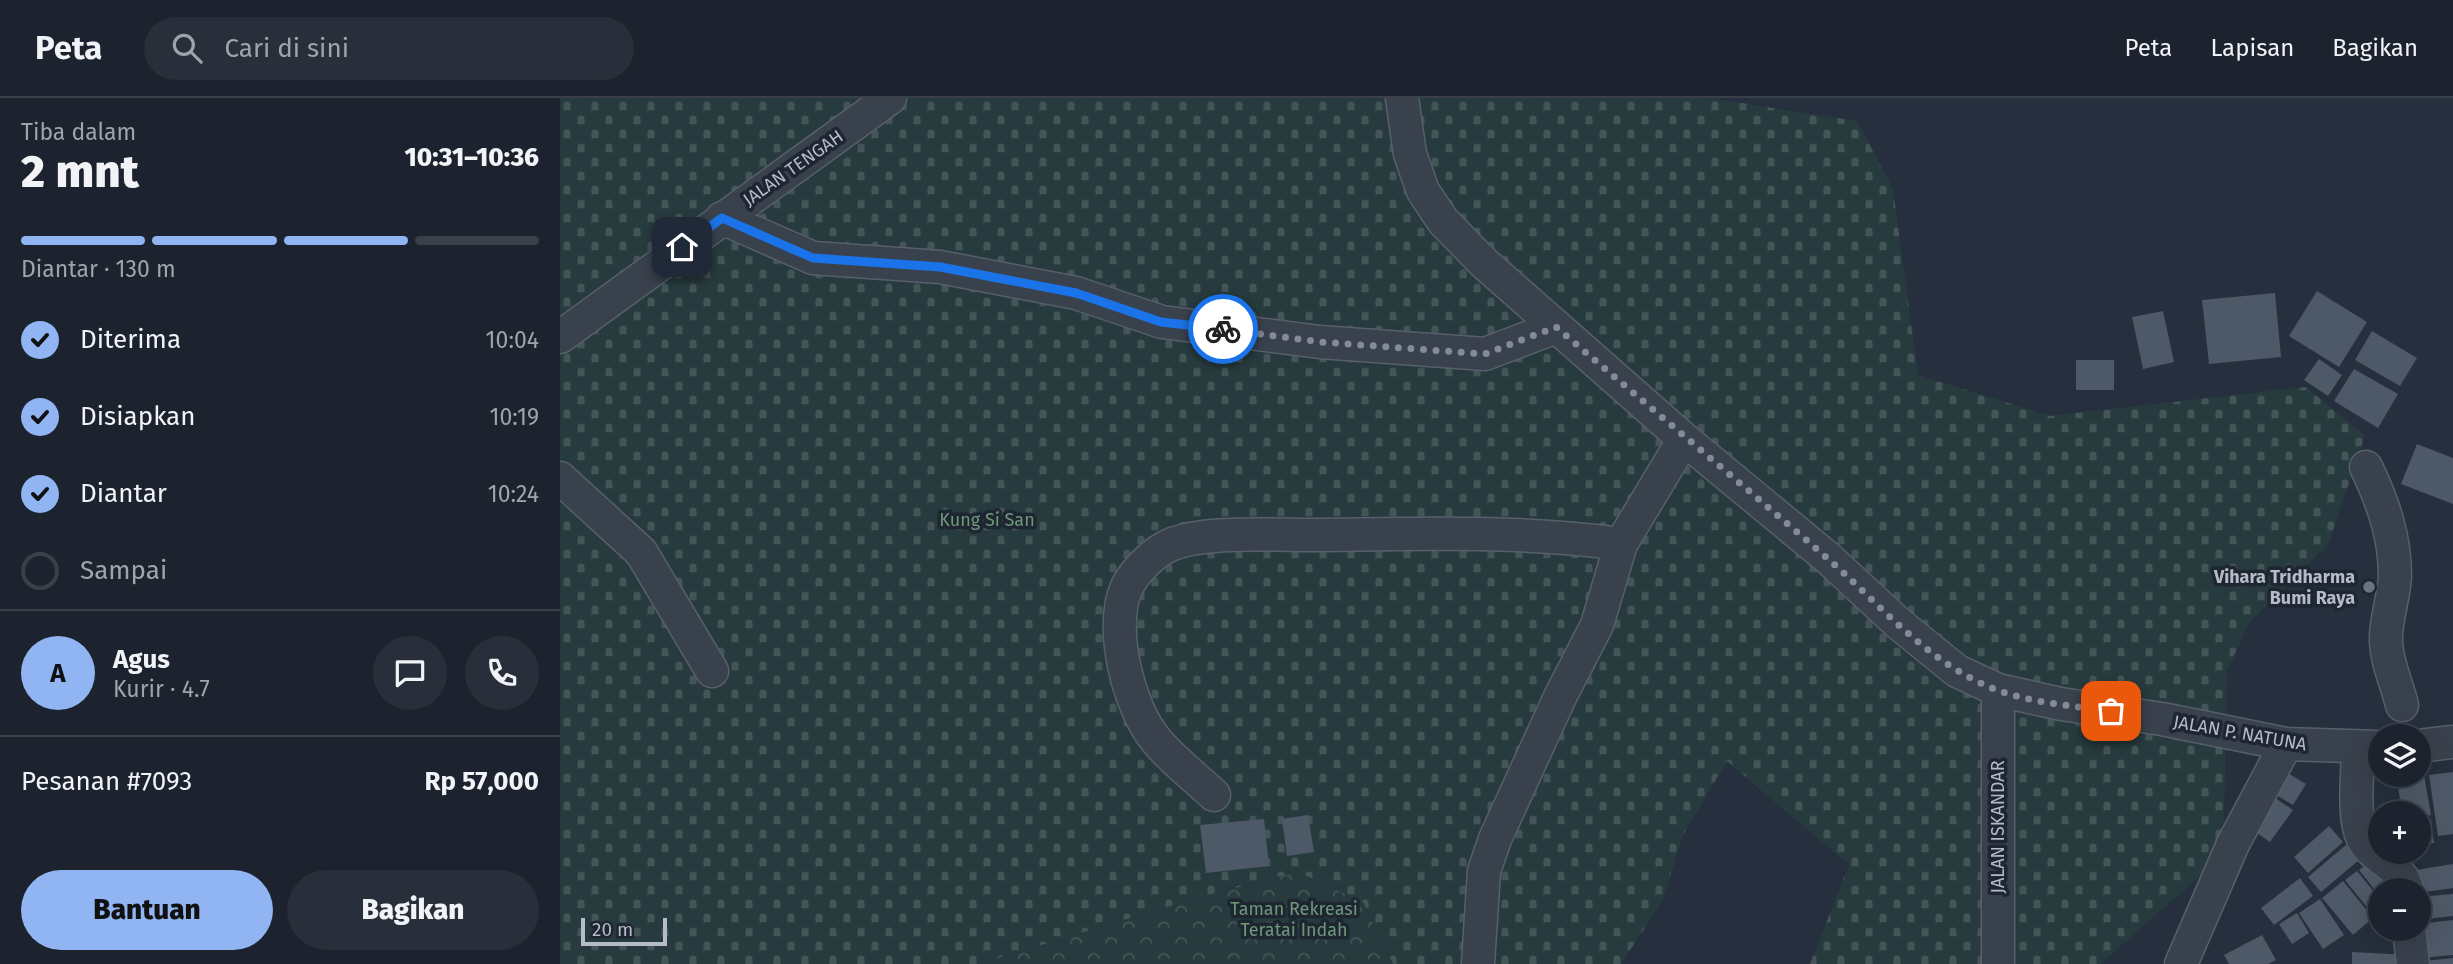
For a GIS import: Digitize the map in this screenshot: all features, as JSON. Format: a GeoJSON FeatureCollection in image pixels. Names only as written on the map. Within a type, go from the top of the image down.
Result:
{"type":"FeatureCollection","features":[{"type":"Feature","properties":{"kind":"street","name":"JALAN TENGAH"},"geometry":{"type":"LineString","coordinates":[[560,337],[890,98]]}},
{"type":"Feature","properties":{"kind":"street","name":"JALAN P. NATUNA"},"geometry":{"type":"LineString","coordinates":[[1402,98],[1410,154],[1423,191],[1443,220],[1483,262],[1684,439],[1828,558],[1908,631],[1957,671],[1997,690],[2286,744],[2368,747]]}},
{"type":"Feature","properties":{"kind":"street"},"geometry":{"type":"LineString","coordinates":[[722,218],[813,258],[940,267],[1076,293],[1161,322],[1321,342],[1485,354],[1556,327]]}},
{"type":"Feature","properties":{"kind":"street"},"geometry":{"type":"LineString","coordinates":[[1478,964],[1484,871],[1495,839],[1597,625],[1621,544],[1684,439]]}},
{"type":"Feature","properties":{"kind":"street"},"geometry":{"type":"LineString","coordinates":[[2366,467],[2385,506],[2393,551],[2395,578],[2386,639],[2388,662],[2407,724]]}},
{"type":"Feature","properties":{"kind":"street"},"geometry":{"type":"LineString","coordinates":[[560,478],[641,552],[712,671]]}},
{"type":"Feature","properties":{"kind":"street"},"geometry":{"type":"LineString","coordinates":[[1214,795],[1155,740],[1136,709],[1123,662],[1121,615],[1126,589],[1142,566],[1165,547],[1184,540],[1251,535],[1555,535],[1621,544]]}},
{"type":"Feature","properties":{"kind":"street","name":"JALAN ISKANDAR"},"geometry":{"type":"LineString","coordinates":[[1997,690],[1997,964]]}},
{"type":"Feature","properties":{"kind":"street"},"geometry":{"type":"LineString","coordinates":[[2431,735],[2453,741]]}},
{"type":"Feature","properties":{"kind":"street"},"geometry":{"type":"LineString","coordinates":[[2181,964],[2233,844],[2286,744]]}},
{"type":"Feature","properties":{"kind":"street"},"geometry":{"type":"LineString","coordinates":[[2368,758],[2361,836],[2370,852],[2399,872],[2402,878]]}},
{"type":"Feature","properties":{"kind":"street"},"geometry":{"type":"LineString","coordinates":[[2410,941],[2413,964]]}},
{"type":"Feature","properties":{"kind":"green space","name":"Kung Si San"},"geometry":{"type":"Polygon","coordinates":[[[560,98],[1709,98],[1857,121],[1893,189],[1918,375],[2050,416],[2306,387],[2365,436],[2328,545],[2249,623],[2227,671],[2224,820],[2209,868],[2100,964],[1810,964],[1849,865],[1727,761],[1683,835],[1662,902],[1621,964],[1393,964],[1363,902],[1298,872],[1194,899],[979,964],[560,964],[560,98]]]}},
{"type":"Feature","properties":{"kind":"green space","name":"Taman Rekreasi Teratai Indah"},"geometry":{"type":"Polygon","coordinates":[[[1298,872],[1363,902],[1393,964],[979,964],[1194,899],[1298,872]]]}},
{"type":"Feature","properties":{"kind":"building"},"geometry":{"type":"Polygon","coordinates":[[[2317,291],[2367,322],[2339,367],[2289,336],[2317,291]]]}},
{"type":"Feature","properties":{"kind":"building"},"geometry":{"type":"Polygon","coordinates":[[[2275,293],[2281,357],[2209,364],[2202,300],[2275,293]]]}},
{"type":"Feature","properties":{"kind":"building"},"geometry":{"type":"Polygon","coordinates":[[[2163,311],[2174,362],[2143,369],[2132,317],[2163,311]]]}},
{"type":"Feature","properties":{"kind":"building"},"geometry":{"type":"Polygon","coordinates":[[[2372,331],[2417,358],[2400,386],[2355,360],[2372,331]]]}},
{"type":"Feature","properties":{"kind":"building"},"geometry":{"type":"Polygon","coordinates":[[[2319,359],[2342,375],[2328,396],[2304,380],[2319,359]]]}},
{"type":"Feature","properties":{"kind":"building"},"geometry":{"type":"Polygon","coordinates":[[[2076,360],[2114,360],[2114,390],[2076,390],[2076,360]]]}},
{"type":"Feature","properties":{"kind":"building"},"geometry":{"type":"Polygon","coordinates":[[[2354,369],[2398,394],[2378,428],[2334,401],[2354,369]]]}},
{"type":"Feature","properties":{"kind":"building"},"geometry":{"type":"Polygon","coordinates":[[[2417,444],[2453,458],[2453,504],[2401,484],[2417,444]]]}},
{"type":"Feature","properties":{"kind":"building"},"geometry":{"type":"Polygon","coordinates":[[[2286,772],[2306,784],[2293,805],[2273,793],[2286,772]]]}},
{"type":"Feature","properties":{"kind":"building"},"geometry":{"type":"Polygon","coordinates":[[[2453,772],[2453,834],[2438,836],[2431,775],[2453,772]]]}},
{"type":"Feature","properties":{"kind":"building"},"geometry":{"type":"Polygon","coordinates":[[[2398,787],[2426,787],[2429,801],[2400,801],[2398,787]]]}},
{"type":"Feature","properties":{"kind":"building"},"geometry":{"type":"Polygon","coordinates":[[[2269,794],[2293,810],[2270,842],[2247,826],[2269,794]]]}},
{"type":"Feature","properties":{"kind":"building"},"geometry":{"type":"Polygon","coordinates":[[[1308,815],[1314,852],[1287,856],[1282,819],[1308,815]]]}},
{"type":"Feature","properties":{"kind":"building"},"geometry":{"type":"Polygon","coordinates":[[[1264,819],[1269,866],[1206,873],[1200,825],[1264,819]]]}},
{"type":"Feature","properties":{"kind":"building"},"geometry":{"type":"Polygon","coordinates":[[[2431,819],[2434,843],[2431,843],[2431,819]]]}},
{"type":"Feature","properties":{"kind":"building"},"geometry":{"type":"Polygon","coordinates":[[[2329,826],[2343,842],[2308,873],[2294,857],[2329,826]]]}},
{"type":"Feature","properties":{"kind":"building"},"geometry":{"type":"Polygon","coordinates":[[[2346,845],[2359,860],[2321,892],[2308,877],[2346,845]]]}},
{"type":"Feature","properties":{"kind":"building"},"geometry":{"type":"Polygon","coordinates":[[[2368,862],[2378,864],[2389,878],[2368,878],[2368,881],[2359,870],[2368,862]]]}},
{"type":"Feature","properties":{"kind":"building"},"geometry":{"type":"Polygon","coordinates":[[[2453,864],[2453,888],[2431,891],[2431,878],[2413,878],[2410,871],[2453,864]]]}},
{"type":"Feature","properties":{"kind":"building"},"geometry":{"type":"Polygon","coordinates":[[[2357,871],[2368,884],[2368,909],[2345,880],[2357,871]]]}},
{"type":"Feature","properties":{"kind":"building"},"geometry":{"type":"Polygon","coordinates":[[[2300,878],[2313,896],[2274,925],[2261,908],[2300,878]]]}},
{"type":"Feature","properties":{"kind":"building"},"geometry":{"type":"Polygon","coordinates":[[[2343,881],[2368,912],[2368,922],[2353,935],[2322,898],[2343,881]]]}},
{"type":"Feature","properties":{"kind":"building"},"geometry":{"type":"Polygon","coordinates":[[[2453,894],[2453,916],[2431,919],[2431,896],[2453,894]]]}},
{"type":"Feature","properties":{"kind":"building"},"geometry":{"type":"Polygon","coordinates":[[[2320,899],[2344,935],[2323,949],[2299,913],[2320,899]]]}},
{"type":"Feature","properties":{"kind":"building"},"geometry":{"type":"Polygon","coordinates":[[[2297,913],[2309,933],[2292,944],[2279,924],[2297,913]]]}},
{"type":"Feature","properties":{"kind":"building"},"geometry":{"type":"Polygon","coordinates":[[[2453,920],[2453,955],[2420,958],[2419,941],[2431,941],[2431,923],[2453,920]]]}},
{"type":"Feature","properties":{"kind":"building"},"geometry":{"type":"Polygon","coordinates":[[[2262,935],[2276,960],[2268,964],[2229,964],[2224,955],[2262,935]]]}},
{"type":"Feature","properties":{"kind":"building"},"geometry":{"type":"Polygon","coordinates":[[[2352,952],[2410,955],[2410,964],[2352,964],[2352,952]]]}},
{"type":"Feature","properties":{"kind":"building"},"geometry":{"type":"Polygon","coordinates":[[[2453,958],[2453,964],[2416,964],[2416,962],[2453,958]]]}},
{"type":"Feature","properties":{"kind":"way so far"},"geometry":{"type":"LineString","coordinates":[[1223,329],[1321,342],[1485,354],[1556,327],[1684,439],[1828,558],[1898,624],[1957,671],[1997,690],[2061,704],[2111,711]]}},
{"type":"Feature","properties":{"kind":"place","name":"Vihara Tridharma Bumi Raya"},"geometry":{"type":"Point","coordinates":[2369,587]}},
{"type":"Feature","properties":{"kind":"route"},"geometry":{"type":"LineString","coordinates":[[682,247],[722,218],[813,258],[940,267],[1076,293],[1161,322],[1223,329]]}}]}
